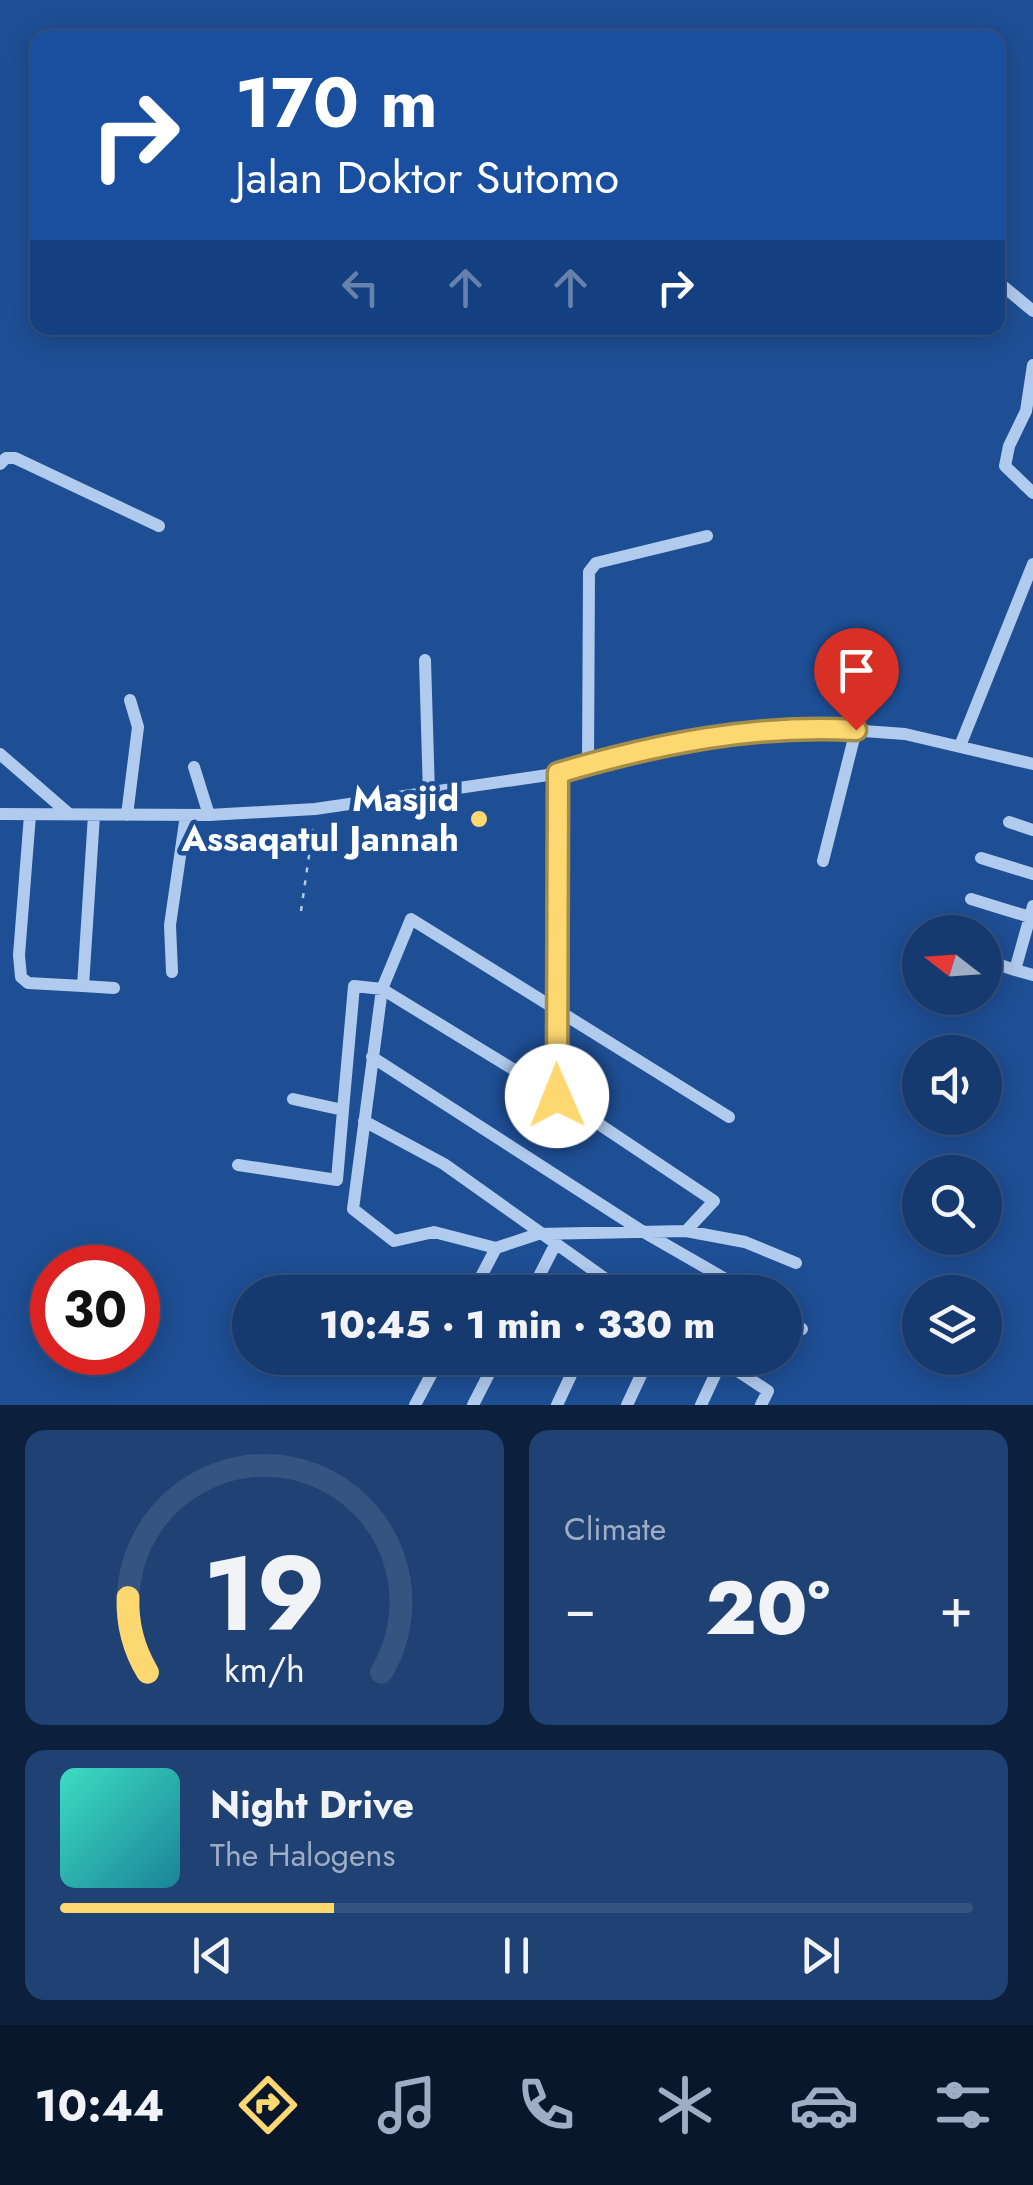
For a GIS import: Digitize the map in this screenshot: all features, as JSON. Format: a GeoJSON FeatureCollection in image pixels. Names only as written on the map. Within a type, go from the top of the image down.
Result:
{"type":"FeatureCollection","features":[{"type":"Feature","properties":{"kind":"street"},"geometry":{"type":"LineString","coordinates":[[1005,288],[1033,310]]}},
{"type":"Feature","properties":{"kind":"street"},"geometry":{"type":"LineString","coordinates":[[1033,365],[1026,412],[1004,466],[1033,494]]}},
{"type":"Feature","properties":{"kind":"street"},"geometry":{"type":"LineString","coordinates":[[0,464],[6,458],[15,458],[159,526]]}},
{"type":"Feature","properties":{"kind":"street"},"geometry":{"type":"LineString","coordinates":[[588,764],[589,572],[596,563],[707,536]]}},
{"type":"Feature","properties":{"kind":"street"},"geometry":{"type":"LineString","coordinates":[[960,746],[1033,564]]}},
{"type":"Feature","properties":{"kind":"street"},"geometry":{"type":"LineString","coordinates":[[425,660],[429,794]]}},
{"type":"Feature","properties":{"kind":"street"},"geometry":{"type":"LineString","coordinates":[[127,815],[138,727],[130,700]]}},
{"type":"Feature","properties":{"kind":"street"},"geometry":{"type":"LineString","coordinates":[[0,814],[209,815],[315,809],[558,773],[706,736],[796,729],[905,734],[1033,764]]}},
{"type":"Feature","properties":{"kind":"street"},"geometry":{"type":"LineString","coordinates":[[823,862],[856,730]]}},
{"type":"Feature","properties":{"kind":"street"},"geometry":{"type":"LineString","coordinates":[[0,754],[68,813]]}},
{"type":"Feature","properties":{"kind":"street"},"geometry":{"type":"LineString","coordinates":[[194,767],[209,815]]}},
{"type":"Feature","properties":{"kind":"street"},"geometry":{"type":"LineString","coordinates":[[557,1096],[558,773]]}},
{"type":"Feature","properties":{"kind":"street"},"geometry":{"type":"LineString","coordinates":[[30,814],[19,956],[21,977],[28,983],[114,988]]}},
{"type":"Feature","properties":{"kind":"street"},"geometry":{"type":"LineString","coordinates":[[83,986],[94,815]]}},
{"type":"Feature","properties":{"kind":"street"},"geometry":{"type":"LineString","coordinates":[[172,972],[170,926],[186,815]]}},
{"type":"Feature","properties":{"kind":"street"},"geometry":{"type":"LineString","coordinates":[[1008,822],[1033,830]]}},
{"type":"Feature","properties":{"kind":"street"},"geometry":{"type":"LineString","coordinates":[[982,858],[1033,874]]}},
{"type":"Feature","properties":{"kind":"street"},"geometry":{"type":"LineString","coordinates":[[971,899],[1032,914],[1015,970]]}},
{"type":"Feature","properties":{"kind":"street"},"geometry":{"type":"LineString","coordinates":[[729,1117],[411,919],[382,988],[353,1208],[394,1240],[434,1232],[496,1248],[538,1234],[686,1231],[745,1242],[796,1264]]}},
{"type":"Feature","properties":{"kind":"street"},"geometry":{"type":"LineString","coordinates":[[1002,966],[1033,975]]}},
{"type":"Feature","properties":{"kind":"street"},"geometry":{"type":"LineString","coordinates":[[238,1165],[337,1180],[354,986],[382,988],[557,1096],[714,1200],[686,1231]]}},
{"type":"Feature","properties":{"kind":"street"},"geometry":{"type":"LineString","coordinates":[[372,1056],[642,1231],[718,1275]]}},
{"type":"Feature","properties":{"kind":"street"},"geometry":{"type":"LineString","coordinates":[[292,1100],[343,1110]]}},
{"type":"Feature","properties":{"kind":"street"},"geometry":{"type":"LineString","coordinates":[[364,1121],[444,1164],[595,1275]]}},
{"type":"Feature","properties":{"kind":"street"},"geometry":{"type":"LineString","coordinates":[[540,1275],[555,1246]]}},
{"type":"Feature","properties":{"kind":"street"},"geometry":{"type":"LineString","coordinates":[[482,1275],[496,1248]]}},
{"type":"Feature","properties":{"kind":"street"},"geometry":{"type":"LineString","coordinates":[[416,1405],[431,1375]]}},
{"type":"Feature","properties":{"kind":"street"},"geometry":{"type":"LineString","coordinates":[[473,1405],[488,1375]]}},
{"type":"Feature","properties":{"kind":"street"},"geometry":{"type":"LineString","coordinates":[[556,1405],[571,1375]]}},
{"type":"Feature","properties":{"kind":"street"},"geometry":{"type":"LineString","coordinates":[[627,1405],[641,1375]]}},
{"type":"Feature","properties":{"kind":"street"},"geometry":{"type":"LineString","coordinates":[[700,1405],[713,1375]]}},
{"type":"Feature","properties":{"kind":"street"},"geometry":{"type":"LineString","coordinates":[[744,1375],[768,1391],[761,1405]]}},
{"type":"Feature","properties":{"kind":"path"},"geometry":{"type":"LineString","coordinates":[[301,911],[315,809]]}},
{"type":"Feature","properties":{"kind":"place","name":"Masjid Assaqatul Jannah"},"geometry":{"type":"Point","coordinates":[479,819]}},
{"type":"Feature","properties":{"kind":"route"},"geometry":{"type":"LineString","coordinates":[[557,1096],[558,773],[706,736],[796,729],[856,730]]}}]}
